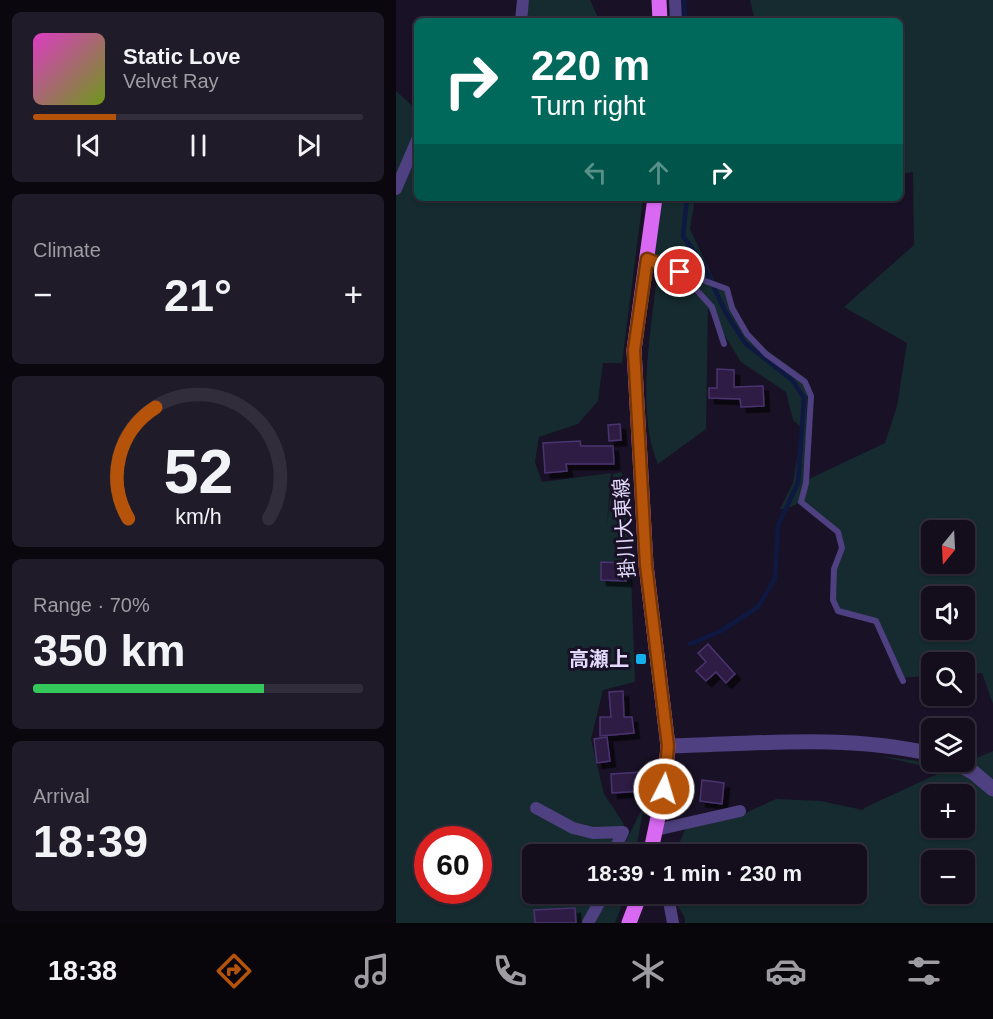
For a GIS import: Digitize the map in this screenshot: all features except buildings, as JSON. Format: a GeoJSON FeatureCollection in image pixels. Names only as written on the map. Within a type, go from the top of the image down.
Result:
{"type":"FeatureCollection","features":[{"type":"Feature","properties":{"kind":"main road"},"geometry":{"type":"LineString","coordinates":[[659,0],[660,18]]}},
{"type":"Feature","properties":{"kind":"main road","name":"掛川大東線"},"geometry":{"type":"LineString","coordinates":[[653,844],[664,789],[668,746],[646,565],[634,350],[655,201]]}},
{"type":"Feature","properties":{"kind":"main road"},"geometry":{"type":"LineString","coordinates":[[629,923],[636,904]]}},
{"type":"Feature","properties":{"kind":"street"},"geometry":{"type":"LineString","coordinates":[[521,18],[523,0]]}},
{"type":"Feature","properties":{"kind":"street"},"geometry":{"type":"LineString","coordinates":[[675,0],[676,18]]}},
{"type":"Feature","properties":{"kind":"street"},"geometry":{"type":"LineString","coordinates":[[396,189],[414,147]]}},
{"type":"Feature","properties":{"kind":"street"},"geometry":{"type":"LineString","coordinates":[[668,746],[810,742],[902,747],[921,751]]}},
{"type":"Feature","properties":{"kind":"street"},"geometry":{"type":"LineString","coordinates":[[972,772],[993,789]]}},
{"type":"Feature","properties":{"kind":"street"},"geometry":{"type":"LineString","coordinates":[[536,808],[573,828],[593,833],[623,832],[617,844]]}},
{"type":"Feature","properties":{"kind":"street"},"geometry":{"type":"LineString","coordinates":[[656,830],[740,811]]}},
{"type":"Feature","properties":{"kind":"street"},"geometry":{"type":"LineString","coordinates":[[588,923],[598,904]]}},
{"type":"Feature","properties":{"kind":"street"},"geometry":{"type":"LineString","coordinates":[[670,904],[674,923]]}},
{"type":"Feature","properties":{"kind":"lane"},"geometry":{"type":"LineString","coordinates":[[647,259],[727,289],[732,308],[747,334],[766,354],[805,382],[811,396],[806,483],[801,502],[838,532],[842,548],[834,569],[833,600],[838,610],[876,621],[903,681]]}},
{"type":"Feature","properties":{"kind":"lane"},"geometry":{"type":"LineString","coordinates":[[680,272],[712,307],[724,344]]}},
{"type":"Feature","properties":{"kind":"green space"},"geometry":{"type":"Polygon","coordinates":[[[523,0],[590,0],[598,18],[524,18],[523,0]]]}},
{"type":"Feature","properties":{"kind":"green space"},"geometry":{"type":"Polygon","coordinates":[[[750,0],[993,0],[993,704],[982,673],[975,673],[975,652],[921,652],[921,677],[897,678],[876,621],[838,611],[833,590],[841,550],[838,532],[801,502],[786,509],[780,509],[793,483],[802,428],[793,420],[786,392],[741,362],[708,309],[706,429],[658,464],[647,420],[647,370],[657,273],[681,280],[701,300],[678,271],[728,290],[750,338],[807,379],[806,482],[885,443],[897,406],[907,343],[844,307],[914,245],[913,172],[903,174],[903,18],[754,18],[750,0]]]}},
{"type":"Feature","properties":{"kind":"green space"},"geometry":{"type":"Polygon","coordinates":[[[396,91],[414,107],[414,201],[643,201],[622,363],[603,363],[598,401],[578,424],[539,437],[535,462],[542,482],[611,473],[607,525],[613,474],[622,472],[631,574],[635,682],[603,690],[591,739],[604,794],[624,824],[617,844],[522,844],[522,904],[622,904],[615,923],[396,923],[396,91]]]}},
{"type":"Feature","properties":{"kind":"green space"},"geometry":{"type":"Polygon","coordinates":[[[660,201],[695,201],[690,229],[714,280],[653,261],[660,201]]]}},
{"type":"Feature","properties":{"kind":"green space"},"geometry":{"type":"Polygon","coordinates":[[[993,751],[993,923],[685,923],[685,918],[676,904],[867,904],[867,844],[679,844],[686,828],[739,816],[776,799],[821,801],[863,810],[942,772],[975,772],[975,759],[993,751]]]}},
{"type":"Feature","properties":{"kind":"green space"},"geometry":{"type":"Polygon","coordinates":[[[880,756],[921,761],[921,766],[880,756]]]}},
{"type":"Feature","properties":{"kind":"green space"},"geometry":{"type":"Polygon","coordinates":[[[644,805],[637,844],[624,844],[644,805]]]}},
{"type":"Feature","properties":{"kind":"waterway"},"geometry":{"type":"LineString","coordinates":[[684,0],[685,18]]}},
{"type":"Feature","properties":{"kind":"waterway"},"geometry":{"type":"LineString","coordinates":[[687,201],[683,236],[703,264],[726,313],[745,343],[792,380],[804,398],[798,483],[778,525],[775,579],[758,607],[721,631],[690,644]]}},
{"type":"Feature","properties":{"kind":"place","name":"高瀬上"},"geometry":{"type":"Point","coordinates":[641,659]}},
{"type":"Feature","properties":{"kind":"route"},"geometry":{"type":"LineString","coordinates":[[664,789],[668,746],[646,565],[634,350],[647,259],[680,272]]}}]}
